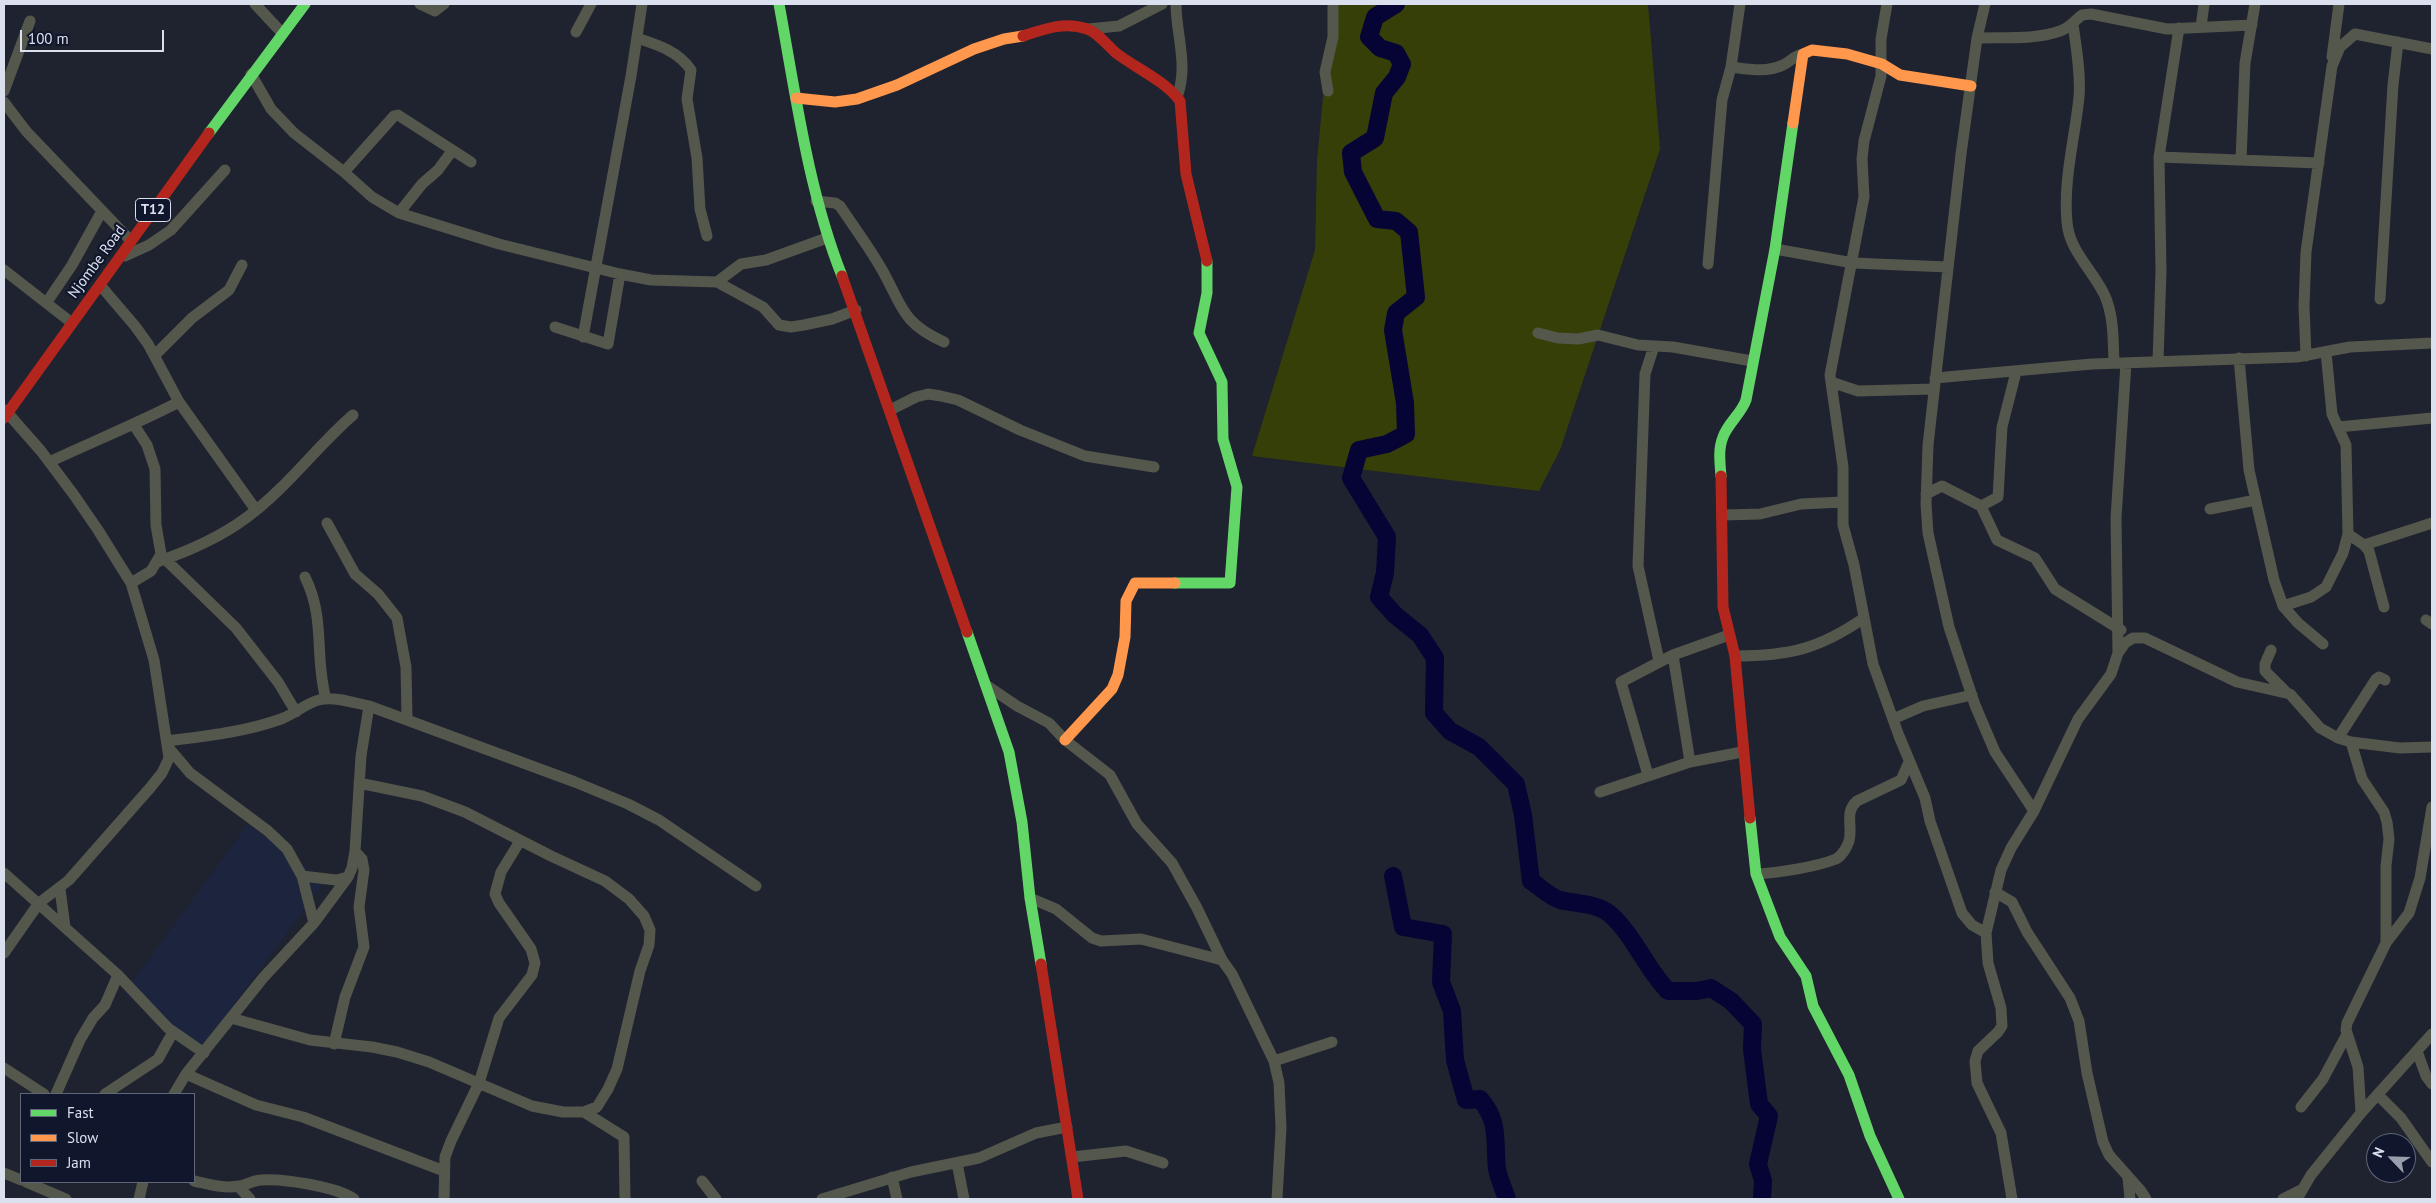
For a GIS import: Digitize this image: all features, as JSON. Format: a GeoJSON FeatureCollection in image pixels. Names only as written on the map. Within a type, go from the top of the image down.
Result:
{"type":"FeatureCollection","features":[{"type":"Feature","properties":{"kind":"main road","name":"Njombe Road"},"geometry":{"type":"LineString","coordinates":[[5,413],[100,285],[251,74],[305,4]]}},
{"type":"Feature","properties":{"kind":"main road"},"geometry":{"type":"LineString","coordinates":[[779,4],[816,200],[827,238],[856,310],[1009,752],[1022,822],[1030,898],[1078,1199]]}},
{"type":"Feature","properties":{"kind":"main road"},"geometry":{"type":"LineString","coordinates":[[796,98],[835,102],[857,99],[890,88],[974,49],[1004,39],[1015,39],[1046,28],[1067,25],[1088,29],[1118,54],[1177,96],[1181,108],[1186,174],[1209,270],[1199,333],[1222,382],[1222,439],[1237,487],[1230,583],[1135,583],[1126,601],[1125,637],[1118,675],[1112,689],[1065,740]]}},
{"type":"Feature","properties":{"kind":"main road"},"geometry":{"type":"LineString","coordinates":[[1899,1199],[1870,1136],[1849,1075],[1813,1006],[1806,976],[1780,937],[1756,874],[1742,752],[1735,656],[1724,607],[1722,579],[1724,515],[1719,444],[1723,435],[1744,406],[1775,249],[1803,54],[1808,50],[1822,50],[1847,54],[1882,64],[1907,77],[1971,86]]}},
{"type":"Feature","properties":{"kind":"street"},"geometry":{"type":"LineString","coordinates":[[255,4],[282,33]]}},
{"type":"Feature","properties":{"kind":"street"},"geometry":{"type":"LineString","coordinates":[[420,4],[435,11],[444,4]]}},
{"type":"Feature","properties":{"kind":"street"},"geometry":{"type":"LineString","coordinates":[[576,32],[591,4]]}},
{"type":"Feature","properties":{"kind":"street"},"geometry":{"type":"LineString","coordinates":[[582,337],[587,301],[596,268],[642,4]]}},
{"type":"Feature","properties":{"kind":"street"},"geometry":{"type":"LineString","coordinates":[[1088,29],[1119,26],[1162,4]]}},
{"type":"Feature","properties":{"kind":"street"},"geometry":{"type":"LineString","coordinates":[[1176,4],[1183,71],[1182,84],[1177,96]]}},
{"type":"Feature","properties":{"kind":"street"},"geometry":{"type":"LineString","coordinates":[[1328,91],[1325,72],[1333,37],[1333,4]]}},
{"type":"Feature","properties":{"kind":"street"},"geometry":{"type":"LineString","coordinates":[[1708,264],[1722,100],[1731,67],[1740,4]]}},
{"type":"Feature","properties":{"kind":"street"},"geometry":{"type":"LineString","coordinates":[[1887,4],[1881,39],[1882,64],[1876,97],[1864,142],[1862,159],[1864,198],[1853,263],[1831,363],[1831,382],[1842,467],[1844,534],[1854,565],[1873,664],[1909,762],[1925,798],[1930,821],[1962,913],[1972,925],[1986,933]]}},
{"type":"Feature","properties":{"kind":"street"},"geometry":{"type":"LineString","coordinates":[[1985,4],[1977,38],[1928,446],[1926,494],[1928,533],[1949,628],[1972,695],[1995,752],[2034,811]]}},
{"type":"Feature","properties":{"kind":"street"},"geometry":{"type":"LineString","coordinates":[[2201,27],[2204,4]]}},
{"type":"Feature","properties":{"kind":"street"},"geometry":{"type":"LineString","coordinates":[[2241,160],[2245,63],[2255,4]]}},
{"type":"Feature","properties":{"kind":"street"},"geometry":{"type":"LineString","coordinates":[[2306,356],[2304,306],[2306,252],[2339,4]]}},
{"type":"Feature","properties":{"kind":"street"},"geometry":{"type":"LineString","coordinates":[[1977,38],[2045,34],[2061,31],[2073,24],[2082,15],[2091,14],[2167,29],[2252,25]]}},
{"type":"Feature","properties":{"kind":"street"},"geometry":{"type":"LineString","coordinates":[[4,90],[30,21]]}},
{"type":"Feature","properties":{"kind":"street"},"geometry":{"type":"LineString","coordinates":[[2073,24],[2079,94],[2068,179],[2067,223],[2076,251],[2097,281],[2109,306],[2114,363]]}},
{"type":"Feature","properties":{"kind":"street"},"geometry":{"type":"LineString","coordinates":[[2158,361],[2161,271],[2159,157],[2179,28]]}},
{"type":"Feature","properties":{"kind":"street"},"geometry":{"type":"LineString","coordinates":[[2332,66],[2340,47],[2355,34],[2432,49]]}},
{"type":"Feature","properties":{"kind":"street"},"geometry":{"type":"LineString","coordinates":[[637,38],[669,50],[684,60],[691,70],[687,98],[697,158],[700,209],[707,236]]}},
{"type":"Feature","properties":{"kind":"street"},"geometry":{"type":"LineString","coordinates":[[2380,300],[2393,85],[2398,42]]}},
{"type":"Feature","properties":{"kind":"street"},"geometry":{"type":"LineString","coordinates":[[1731,67],[1751,70],[1776,68],[1797,55],[1803,54]]}},
{"type":"Feature","properties":{"kind":"street"},"geometry":{"type":"LineString","coordinates":[[251,74],[271,109],[288,127],[372,197],[400,213],[499,244],[620,274],[651,280],[717,282],[763,307],[778,325],[791,327],[804,325],[832,319],[856,310]]}},
{"type":"Feature","properties":{"kind":"street"},"geometry":{"type":"LineString","coordinates":[[4,102],[26,131],[131,242]]}},
{"type":"Feature","properties":{"kind":"street"},"geometry":{"type":"LineString","coordinates":[[344,172],[394,116],[398,115],[471,162]]}},
{"type":"Feature","properties":{"kind":"street"},"geometry":{"type":"LineString","coordinates":[[400,213],[422,184],[438,170],[452,151]]}},
{"type":"Feature","properties":{"kind":"street"},"geometry":{"type":"LineString","coordinates":[[2159,157],[2319,164]]}},
{"type":"Feature","properties":{"kind":"street"},"geometry":{"type":"LineString","coordinates":[[118,259],[149,245],[171,230],[225,170]]}},
{"type":"Feature","properties":{"kind":"street"},"geometry":{"type":"LineString","coordinates":[[816,200],[835,203],[840,206],[880,266],[898,305],[924,333],[944,342]]}},
{"type":"Feature","properties":{"kind":"street"},"geometry":{"type":"LineString","coordinates":[[47,302],[72,265],[102,211]]}},
{"type":"Feature","properties":{"kind":"street"},"geometry":{"type":"LineString","coordinates":[[717,282],[741,264],[766,260],[827,238]]}},
{"type":"Feature","properties":{"kind":"street"},"geometry":{"type":"LineString","coordinates":[[1775,249],[1853,263],[1948,267]]}},
{"type":"Feature","properties":{"kind":"street"},"geometry":{"type":"LineString","coordinates":[[154,355],[192,318],[226,293],[242,265]]}},
{"type":"Feature","properties":{"kind":"street"},"geometry":{"type":"LineString","coordinates":[[4,270],[72,323]]}},
{"type":"Feature","properties":{"kind":"street"},"geometry":{"type":"LineString","coordinates":[[555,328],[608,344],[620,274]]}},
{"type":"Feature","properties":{"kind":"street"},"geometry":{"type":"LineString","coordinates":[[100,285],[135,326],[154,355],[179,402],[237,487],[256,510]]}},
{"type":"Feature","properties":{"kind":"street"},"geometry":{"type":"LineString","coordinates":[[1538,333],[1558,338],[1578,339],[1598,335],[1654,346],[1673,347],[1752,361]]}},
{"type":"Feature","properties":{"kind":"street"},"geometry":{"type":"LineString","coordinates":[[1831,382],[1858,391],[1935,384],[2016,372],[2114,363],[2306,356],[2350,347],[2432,343]]}},
{"type":"Feature","properties":{"kind":"street"},"geometry":{"type":"LineString","coordinates":[[1654,346],[1645,374],[1637,557],[1659,661]]}},
{"type":"Feature","properties":{"kind":"street"},"geometry":{"type":"LineString","coordinates":[[2284,606],[2311,597],[2326,587],[2343,553],[2348,534],[2348,458],[2346,445],[2329,398],[2326,352]]}},
{"type":"Feature","properties":{"kind":"street"},"geometry":{"type":"LineString","coordinates":[[2240,358],[2249,470],[2274,580],[2284,606],[2298,623],[2323,644]]}},
{"type":"Feature","properties":{"kind":"street"},"geometry":{"type":"LineString","coordinates":[[2012,1199],[2001,1133],[1977,1083],[1975,1061],[1978,1051],[2002,1026],[2001,1008],[1988,962],[1986,933],[2001,870],[2011,848],[2034,811],[2078,719],[2112,674],[2118,653],[2116,518],[2126,363]]}},
{"type":"Feature","properties":{"kind":"street"},"geometry":{"type":"LineString","coordinates":[[1981,506],[1998,497],[2002,427],[2016,372]]}},
{"type":"Feature","properties":{"kind":"street"},"geometry":{"type":"LineString","coordinates":[[890,410],[928,394],[941,396],[958,400],[1020,430],[1085,456],[1154,467]]}},
{"type":"Feature","properties":{"kind":"street"},"geometry":{"type":"LineString","coordinates":[[49,462],[107,435],[134,425],[179,402]]}},
{"type":"Feature","properties":{"kind":"street"},"geometry":{"type":"LineString","coordinates":[[4,953],[39,903],[60,889],[162,773],[169,758],[154,660],[131,583],[98,530],[49,462],[5,413]]}},
{"type":"Feature","properties":{"kind":"street"},"geometry":{"type":"LineString","coordinates":[[131,583],[161,561],[209,541],[256,510],[330,434],[353,415]]}},
{"type":"Feature","properties":{"kind":"street"},"geometry":{"type":"LineString","coordinates":[[2338,427],[2432,418]]}},
{"type":"Feature","properties":{"kind":"street"},"geometry":{"type":"LineString","coordinates":[[134,425],[147,445],[155,469],[156,525],[161,561],[236,628],[278,682],[296,712]]}},
{"type":"Feature","properties":{"kind":"street"},"geometry":{"type":"LineString","coordinates":[[1926,494],[1942,486],[1981,506],[1998,540],[2035,558],[2055,589],[2133,638]]}},
{"type":"Feature","properties":{"kind":"street"},"geometry":{"type":"LineString","coordinates":[[2210,509],[2256,500]]}},
{"type":"Feature","properties":{"kind":"street"},"geometry":{"type":"LineString","coordinates":[[1724,515],[1760,514],[1801,504],[1843,502]]}},
{"type":"Feature","properties":{"kind":"street"},"geometry":{"type":"LineString","coordinates":[[327,523],[355,574],[378,594],[397,618],[406,667],[407,718]]}},
{"type":"Feature","properties":{"kind":"street"},"geometry":{"type":"LineString","coordinates":[[2364,545],[2432,523]]}},
{"type":"Feature","properties":{"kind":"street"},"geometry":{"type":"LineString","coordinates":[[2348,534],[2364,545],[2371,558],[2384,607]]}},
{"type":"Feature","properties":{"kind":"street"},"geometry":{"type":"LineString","coordinates":[[305,577],[316,602],[319,629],[319,668],[326,700]]}},
{"type":"Feature","properties":{"kind":"street"},"geometry":{"type":"LineString","coordinates":[[1735,656],[1784,654],[1801,650],[1829,640],[1864,618]]}},
{"type":"Feature","properties":{"kind":"street"},"geometry":{"type":"LineString","coordinates":[[1648,776],[1621,686],[1623,680],[1673,655],[1729,635]]}},
{"type":"Feature","properties":{"kind":"street"},"geometry":{"type":"LineString","coordinates":[[2118,653],[2126,642],[2133,638],[2145,638],[2237,682],[2286,692]]}},
{"type":"Feature","properties":{"kind":"street"},"geometry":{"type":"LineString","coordinates":[[2271,650],[2265,664],[2265,671],[2286,692],[2293,696],[2320,728],[2338,738],[2351,742],[2400,748],[2432,747]]}},
{"type":"Feature","properties":{"kind":"street"},"geometry":{"type":"LineString","coordinates":[[1673,655],[1690,762]]}},
{"type":"Feature","properties":{"kind":"street"},"geometry":{"type":"LineString","coordinates":[[2338,738],[2376,679],[2379,677],[2386,680]]}},
{"type":"Feature","properties":{"kind":"street"},"geometry":{"type":"LineString","coordinates":[[986,685],[1017,706],[1049,723],[1065,740],[1110,775],[1137,824],[1172,863],[1197,908],[1222,960],[1232,974],[1274,1061],[1279,1083],[1281,1128],[1277,1199]]}},
{"type":"Feature","properties":{"kind":"street"},"geometry":{"type":"LineString","coordinates":[[1893,719],[1923,706],[1972,695]]}},
{"type":"Feature","properties":{"kind":"street"},"geometry":{"type":"LineString","coordinates":[[168,744],[234,732],[283,719],[311,703],[326,700],[369,706],[407,718],[442,734],[575,782],[628,804],[659,820],[756,886]]}},
{"type":"Feature","properties":{"kind":"street"},"geometry":{"type":"LineString","coordinates":[[175,1093],[186,1074],[263,978],[314,923],[348,877],[354,851],[361,756],[369,706]]}},
{"type":"Feature","properties":{"kind":"street"},"geometry":{"type":"LineString","coordinates":[[2351,742],[2362,779],[2384,812],[2387,822],[2389,839],[2386,866],[2386,943]]}},
{"type":"Feature","properties":{"kind":"street"},"geometry":{"type":"LineString","coordinates":[[168,744],[190,773],[268,831],[287,849],[302,876],[314,923]]}},
{"type":"Feature","properties":{"kind":"street"},"geometry":{"type":"LineString","coordinates":[[1600,792],[1690,762],[1742,752]]}},
{"type":"Feature","properties":{"kind":"street"},"geometry":{"type":"LineString","coordinates":[[1756,874],[1775,873],[1837,859],[1845,850],[1849,840],[1849,814],[1852,805],[1901,780],[1909,762]]}},
{"type":"Feature","properties":{"kind":"street"},"geometry":{"type":"LineString","coordinates":[[231,1018],[310,1040],[372,1047],[397,1052],[429,1062],[532,1106],[563,1112],[584,1112],[597,1107],[608,1089],[617,1069],[640,971],[649,946],[650,930],[644,916],[628,899],[606,881],[445,804],[422,796],[359,783]]}},
{"type":"Feature","properties":{"kind":"street"},"geometry":{"type":"LineString","coordinates":[[2361,1113],[2358,1067],[2347,1034],[2347,1022],[2386,943],[2409,913],[2415,896],[2432,810]]}},
{"type":"Feature","properties":{"kind":"street"},"geometry":{"type":"LineString","coordinates":[[444,1199],[444,1171],[452,1141],[478,1083],[499,1018],[532,975],[535,963],[532,949],[499,903],[495,894],[501,872],[520,841]]}},
{"type":"Feature","properties":{"kind":"street"},"geometry":{"type":"LineString","coordinates":[[334,1044],[345,997],[364,947],[359,907],[364,870],[362,859],[354,851]]}},
{"type":"Feature","properties":{"kind":"street"},"geometry":{"type":"LineString","coordinates":[[4,873],[118,974],[173,1032],[204,1053]]}},
{"type":"Feature","properties":{"kind":"street"},"geometry":{"type":"LineString","coordinates":[[302,876],[336,880],[348,877]]}},
{"type":"Feature","properties":{"kind":"street"},"geometry":{"type":"LineString","coordinates":[[60,889],[65,927]]}},
{"type":"Feature","properties":{"kind":"street"},"geometry":{"type":"LineString","coordinates":[[1995,892],[2012,902],[2027,932],[2070,998],[2079,1021],[2087,1074],[2103,1142],[2109,1155],[2146,1199]]}},
{"type":"Feature","properties":{"kind":"street"},"geometry":{"type":"LineString","coordinates":[[1030,898],[1056,909],[1092,938],[1101,941],[1141,939],[1222,960]]}},
{"type":"Feature","properties":{"kind":"street"},"geometry":{"type":"LineString","coordinates":[[56,1093],[83,1035],[105,1005],[118,974]]}},
{"type":"Feature","properties":{"kind":"street"},"geometry":{"type":"LineString","coordinates":[[107,1093],[158,1059],[173,1032]]}},
{"type":"Feature","properties":{"kind":"street"},"geometry":{"type":"LineString","coordinates":[[2302,1107],[2322,1079],[2347,1034]]}},
{"type":"Feature","properties":{"kind":"street"},"geometry":{"type":"LineString","coordinates":[[2283,1199],[2299,1195],[2361,1113],[2432,1034]]}},
{"type":"Feature","properties":{"kind":"street"},"geometry":{"type":"LineString","coordinates":[[1274,1061],[1332,1042]]}},
{"type":"Feature","properties":{"kind":"street"},"geometry":{"type":"LineString","coordinates":[[2417,1051],[2426,1076],[2432,1084]]}},
{"type":"Feature","properties":{"kind":"street"},"geometry":{"type":"LineString","coordinates":[[4,1068],[42,1093]]}},
{"type":"Feature","properties":{"kind":"street"},"geometry":{"type":"LineString","coordinates":[[186,1074],[256,1105],[320,1122],[444,1171]]}},
{"type":"Feature","properties":{"kind":"street"},"geometry":{"type":"LineString","coordinates":[[2378,1095],[2401,1118],[2432,1162]]}},
{"type":"Feature","properties":{"kind":"street"},"geometry":{"type":"LineString","coordinates":[[584,1112],[624,1137],[625,1199]]}},
{"type":"Feature","properties":{"kind":"street"},"geometry":{"type":"LineString","coordinates":[[822,1199],[892,1177],[957,1163],[995,1152],[1036,1133],[1067,1126]]}},
{"type":"Feature","properties":{"kind":"street"},"geometry":{"type":"LineString","coordinates":[[1072,1157],[1126,1151],[1163,1163]]}},
{"type":"Feature","properties":{"kind":"street"},"geometry":{"type":"LineString","coordinates":[[957,1163],[964,1199]]}},
{"type":"Feature","properties":{"kind":"street"},"geometry":{"type":"LineString","coordinates":[[4,1173],[20,1180]]}},
{"type":"Feature","properties":{"kind":"street"},"geometry":{"type":"LineString","coordinates":[[892,1177],[897,1199]]}},
{"type":"Feature","properties":{"kind":"street"},"geometry":{"type":"LineString","coordinates":[[2128,1178],[2130,1199]]}},
{"type":"Feature","properties":{"kind":"street"},"geometry":{"type":"LineString","coordinates":[[195,1181],[219,1186],[239,1187],[261,1180],[286,1182],[332,1189],[354,1199]]}},
{"type":"Feature","properties":{"kind":"street"},"geometry":{"type":"LineString","coordinates":[[702,1181],[716,1199]]}},
{"type":"Feature","properties":{"kind":"street"},"geometry":{"type":"LineString","coordinates":[[28,1183],[66,1199]]}},
{"type":"Feature","properties":{"kind":"street"},"geometry":{"type":"LineString","coordinates":[[139,1199],[144,1183]]}},
{"type":"Feature","properties":{"kind":"street"},"geometry":{"type":"LineString","coordinates":[[239,1187],[250,1199]]}},
{"type":"Feature","properties":{"kind":"shaded area"},"geometry":{"type":"Polygon","coordinates":[[[248,824],[325,881],[201,1050],[124,993],[248,824]]]}},
{"type":"Feature","properties":{"kind":"green space"},"geometry":{"type":"Polygon","coordinates":[[[1332,4],[1648,4],[1660,149],[1560,450],[1539,491],[1252,456],[1315,250],[1317,160],[1332,4]]]}},
{"type":"Feature","properties":{"kind":"waterway"},"geometry":{"type":"LineString","coordinates":[[1396,4],[1375,17],[1369,37],[1380,48],[1396,53],[1402,64],[1397,77],[1384,93],[1375,138],[1351,153],[1353,172],[1377,219],[1396,221],[1409,232],[1416,297],[1396,313],[1393,330],[1405,403],[1406,434],[1387,444],[1359,450],[1351,478],[1387,537],[1385,573],[1379,597],[1395,615],[1420,635],[1435,658],[1434,713],[1450,731],[1479,747],[1516,784],[1523,815],[1531,881],[1556,899],[1600,908],[1611,915],[1627,932],[1668,991],[1697,991],[1711,988],[1731,1001],[1753,1024],[1752,1049],[1759,1104],[1769,1116],[1758,1164],[1763,1181],[1762,1199]]}},
{"type":"Feature","properties":{"kind":"waterway"},"geometry":{"type":"LineString","coordinates":[[1393,876],[1403,927],[1443,934],[1441,982],[1452,1011],[1455,1060],[1466,1100],[1480,1099],[1491,1116],[1495,1132],[1497,1169],[1507,1199]]}},
{"type":"Feature","properties":{"kind":"traffic: fast"},"geometry":{"type":"LineString","coordinates":[[209,133],[305,4]]}},
{"type":"Feature","properties":{"kind":"traffic: fast"},"geometry":{"type":"LineString","coordinates":[[779,4],[804,142],[820,210],[842,276]]}},
{"type":"Feature","properties":{"kind":"traffic: fast"},"geometry":{"type":"LineString","coordinates":[[1721,476],[1721,442],[1725,432],[1746,400],[1775,249],[1793,123]]}},
{"type":"Feature","properties":{"kind":"traffic: fast"},"geometry":{"type":"LineString","coordinates":[[1175,583],[1230,583],[1237,487],[1223,439],[1222,382],[1199,333],[1207,293],[1207,261]]}},
{"type":"Feature","properties":{"kind":"traffic: fast"},"geometry":{"type":"LineString","coordinates":[[967,632],[1009,752],[1022,822],[1030,898],[1041,964]]}},
{"type":"Feature","properties":{"kind":"traffic: fast"},"geometry":{"type":"LineString","coordinates":[[1750,818],[1756,874],[1780,937],[1806,976],[1813,1006],[1849,1075],[1870,1136],[1899,1199]]}},
{"type":"Feature","properties":{"kind":"traffic: slow"},"geometry":{"type":"LineString","coordinates":[[796,98],[835,102],[857,99],[897,85],[974,49],[1004,39],[1023,36]]}},
{"type":"Feature","properties":{"kind":"traffic: slow"},"geometry":{"type":"LineString","coordinates":[[1793,123],[1803,54],[1812,50],[1847,54],[1882,64],[1900,75],[1971,86]]}},
{"type":"Feature","properties":{"kind":"traffic: slow"},"geometry":{"type":"LineString","coordinates":[[1065,740],[1112,689],[1118,675],[1125,637],[1126,601],[1135,583],[1175,583]]}},
{"type":"Feature","properties":{"kind":"traffic: jam"},"geometry":{"type":"LineString","coordinates":[[1023,36],[1063,26],[1087,29],[1124,59],[1166,87],[1180,101],[1186,174],[1207,261]]}},
{"type":"Feature","properties":{"kind":"traffic: jam"},"geometry":{"type":"LineString","coordinates":[[4,418],[209,133]]}},
{"type":"Feature","properties":{"kind":"traffic: jam"},"geometry":{"type":"LineString","coordinates":[[842,276],[967,632]]}},
{"type":"Feature","properties":{"kind":"traffic: jam"},"geometry":{"type":"LineString","coordinates":[[1721,476],[1723,607],[1735,656],[1750,818]]}},
{"type":"Feature","properties":{"kind":"traffic: jam"},"geometry":{"type":"LineString","coordinates":[[1041,964],[1078,1199]]}}]}
